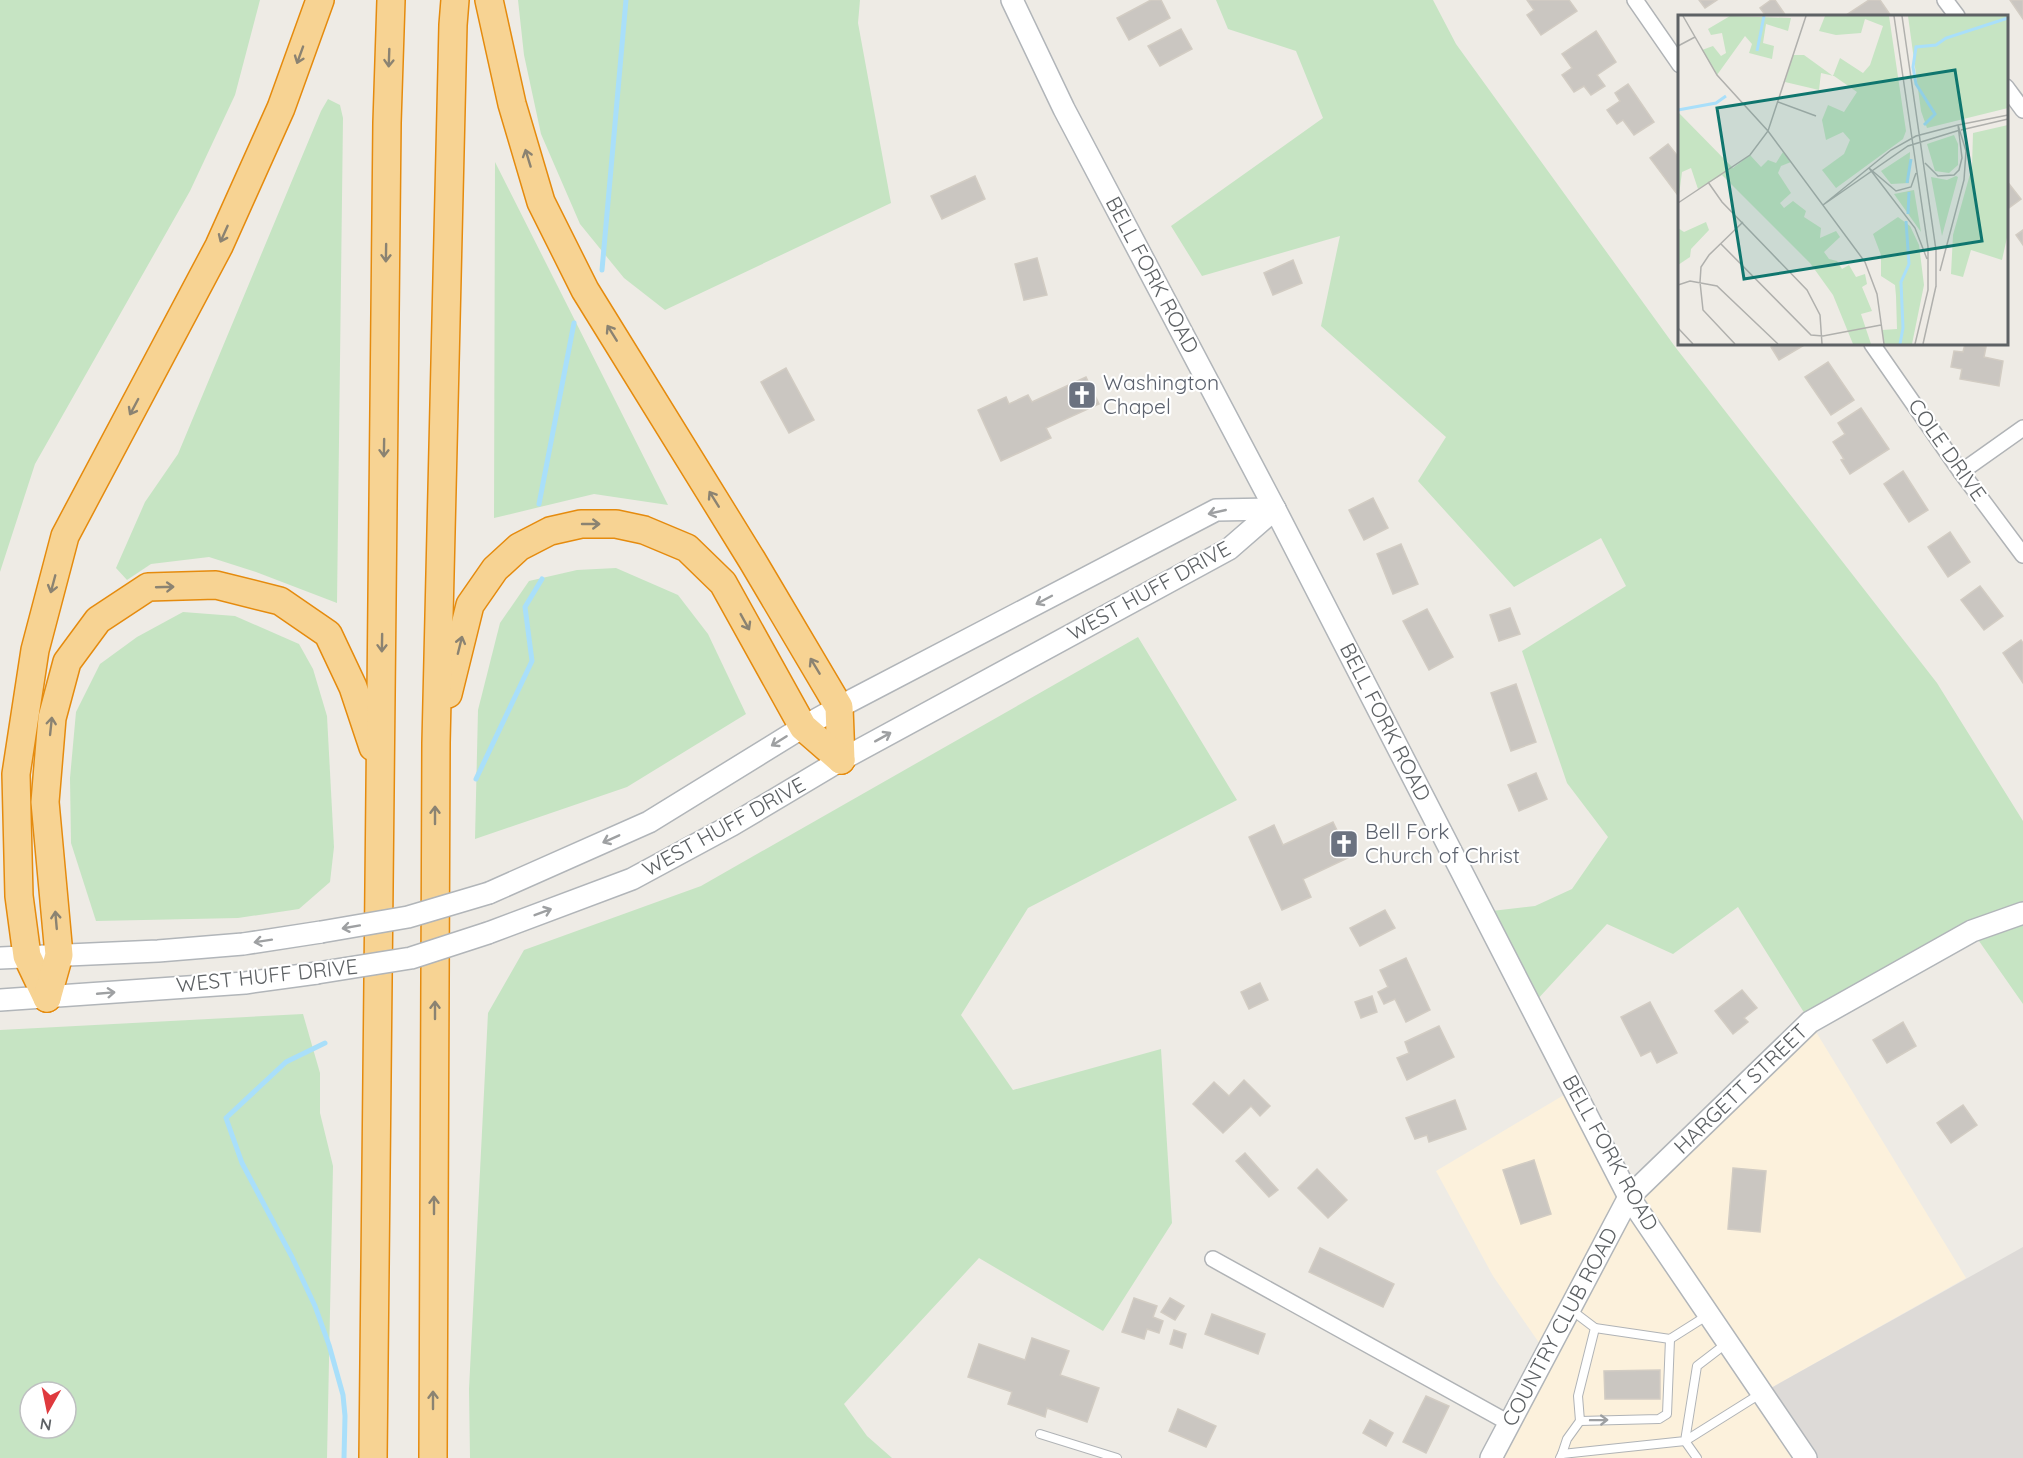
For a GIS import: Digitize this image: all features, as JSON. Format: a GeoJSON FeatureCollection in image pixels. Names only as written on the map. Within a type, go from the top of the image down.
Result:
{"type":"FeatureCollection","features":[{"type":"Feature","properties":{"kind":"highway"},"geometry":{"type":"LineString","coordinates":[[47,998],[27,956],[19,896],[16,774],[35,650],[65,536],[219,246],[281,108],[320,0]]}},
{"type":"Feature","properties":{"kind":"highway"},"geometry":{"type":"LineString","coordinates":[[373,1458],[387,123],[391,0]]}},
{"type":"Feature","properties":{"kind":"highway"},"geometry":{"type":"LineString","coordinates":[[433,1458],[436,743],[453,25],[456,0]]}},
{"type":"Feature","properties":{"kind":"highway"},"geometry":{"type":"LineString","coordinates":[[489,0],[512,104],[541,202],[585,290],[752,560],[839,706],[841,760]]}},
{"type":"Feature","properties":{"kind":"highway"},"geometry":{"type":"LineString","coordinates":[[436,743],[470,605],[495,569],[519,547],[550,531],[581,524],[616,524],[635,528],[687,548],[723,584],[803,727],[841,760]]}},
{"type":"Feature","properties":{"kind":"highway"},"geometry":{"type":"LineString","coordinates":[[47,998],[59,955],[45,802],[52,718],[67,662],[98,620],[148,587],[216,585],[280,601],[328,634],[353,687],[381,768]]}},
{"type":"Feature","properties":{"kind":"main road","name":"BELL FORK ROAD"},"geometry":{"type":"LineString","coordinates":[[1012,0],[1064,109],[1275,509],[1629,1197],[1806,1458]]}},
{"type":"Feature","properties":{"kind":"main road","name":"WEST HUFF DRIVE"},"geometry":{"type":"LineString","coordinates":[[0,958],[158,951],[243,944],[408,917],[489,893],[649,822],[839,706],[1216,510],[1275,509]]}},
{"type":"Feature","properties":{"kind":"main road","name":"WEST HUFF DRIVE"},"geometry":{"type":"LineString","coordinates":[[0,1000],[245,982],[317,974],[411,958],[488,933],[632,879],[732,825],[841,760],[1228,549],[1275,509]]}},
{"type":"Feature","properties":{"kind":"main road","name":"HARGETT STREET"},"geometry":{"type":"LineString","coordinates":[[1629,1197],[1810,1022],[1972,931],[2023,913]]}},
{"type":"Feature","properties":{"kind":"main road","name":"COUNTRY CLUB ROAD"},"geometry":{"type":"LineString","coordinates":[[1491,1458],[1629,1197]]}},
{"type":"Feature","properties":{"kind":"street"},"geometry":{"type":"LineString","coordinates":[[1635,0],[1678,62]]}},
{"type":"Feature","properties":{"kind":"street"},"geometry":{"type":"LineString","coordinates":[[1946,0],[1956,15]]}},
{"type":"Feature","properties":{"kind":"street"},"geometry":{"type":"LineString","coordinates":[[2008,88],[2023,110]]}},
{"type":"Feature","properties":{"kind":"street","name":"COLE DRIVE"},"geometry":{"type":"LineString","coordinates":[[1873,345],[1961,472],[2023,555]]}},
{"type":"Feature","properties":{"kind":"street"},"geometry":{"type":"LineString","coordinates":[[1961,472],[2023,428]]}},
{"type":"Feature","properties":{"kind":"street"},"geometry":{"type":"LineString","coordinates":[[1213,1259],[1509,1422]]}},
{"type":"Feature","properties":{"kind":"lane"},"geometry":{"type":"LineString","coordinates":[[1570,1309],[1595,1328],[1670,1340],[1710,1315]]}},
{"type":"Feature","properties":{"kind":"lane"},"geometry":{"type":"LineString","coordinates":[[1595,1328],[1578,1396],[1580,1421],[1567,1438],[1561,1456],[1685,1441],[1762,1393]]}},
{"type":"Feature","properties":{"kind":"lane"},"geometry":{"type":"LineString","coordinates":[[1580,1421],[1659,1419],[1667,1414],[1670,1340]]}},
{"type":"Feature","properties":{"kind":"lane"},"geometry":{"type":"LineString","coordinates":[[1697,1458],[1685,1441],[1697,1366],[1728,1342]]}},
{"type":"Feature","properties":{"kind":"lane"},"geometry":{"type":"LineString","coordinates":[[1040,1434],[1117,1458]]}},
{"type":"Feature","properties":{"kind":"shaded area"},"geometry":{"type":"Polygon","coordinates":[[[1810,1022],[1966,1278],[1762,1393],[1806,1458],[1492,1458],[1546,1353],[1493,1276],[1436,1171],[1574,1089],[1629,1196],[1810,1022]]]}},
{"type":"Feature","properties":{"kind":"shaded area"},"geometry":{"type":"Polygon","coordinates":[[[2023,1247],[2023,1458],[1806,1458],[1762,1393],[2023,1247]]]}},
{"type":"Feature","properties":{"kind":"green space"},"geometry":{"type":"Polygon","coordinates":[[[0,0],[260,0],[235,95],[190,191],[35,464],[0,572],[0,0]]]}},
{"type":"Feature","properties":{"kind":"green space"},"geometry":{"type":"Polygon","coordinates":[[[518,0],[860,0],[858,23],[891,203],[665,310],[624,278],[580,224],[541,134],[524,55],[518,0]]]}},
{"type":"Feature","properties":{"kind":"green space"},"geometry":{"type":"Polygon","coordinates":[[[1216,0],[1433,0],[1456,44],[1676,348],[1937,683],[2023,821],[2023,1004],[1972,931],[1810,1022],[1738,907],[1673,954],[1607,924],[1535,1002],[1483,912],[1535,906],[1572,889],[1608,837],[1567,783],[1522,651],[1626,586],[1601,538],[1514,587],[1418,481],[1446,437],[1321,326],[1340,236],[1202,276],[1171,226],[1323,118],[1296,51],[1228,29],[1216,0]]]}},
{"type":"Feature","properties":{"kind":"green space"},"geometry":{"type":"Polygon","coordinates":[[[328,99],[340,105],[343,118],[337,603],[209,557],[151,564],[127,580],[116,568],[145,502],[178,454],[328,99]]]}},
{"type":"Feature","properties":{"kind":"green space"},"geometry":{"type":"Polygon","coordinates":[[[495,162],[668,505],[594,494],[494,518],[495,162]]]}},
{"type":"Feature","properties":{"kind":"green space"},"geometry":{"type":"Polygon","coordinates":[[[616,568],[678,595],[708,634],[746,714],[627,787],[475,839],[478,710],[500,623],[529,581],[577,570],[616,568]]]}},
{"type":"Feature","properties":{"kind":"green space"},"geometry":{"type":"Polygon","coordinates":[[[183,612],[235,616],[299,644],[313,669],[327,716],[334,847],[330,882],[299,909],[238,918],[96,921],[71,843],[70,778],[76,712],[100,664],[137,637],[183,612]]]}},
{"type":"Feature","properties":{"kind":"green space"},"geometry":{"type":"Polygon","coordinates":[[[1138,637],[1237,800],[1028,908],[961,1015],[1013,1090],[1161,1049],[1172,1223],[1103,1331],[979,1258],[844,1404],[867,1436],[892,1458],[470,1458],[469,1389],[488,1013],[524,950],[701,886],[1138,637]]]}},
{"type":"Feature","properties":{"kind":"green space"},"geometry":{"type":"Polygon","coordinates":[[[303,1014],[320,1073],[320,1113],[333,1166],[327,1458],[0,1458],[0,1030],[303,1014]]]}},
{"type":"Feature","properties":{"kind":"building"},"geometry":{"type":"Polygon","coordinates":[[[1151,0],[1161,0],[1170,18],[1129,40],[1117,18],[1151,0]]]}},
{"type":"Feature","properties":{"kind":"building"},"geometry":{"type":"Polygon","coordinates":[[[1527,0],[1569,0],[1577,11],[1541,35],[1527,15],[1534,10],[1527,0]]]}},
{"type":"Feature","properties":{"kind":"building"},"geometry":{"type":"Polygon","coordinates":[[[1699,0],[1717,0],[1705,8],[1699,0]]]}},
{"type":"Feature","properties":{"kind":"building"},"geometry":{"type":"Polygon","coordinates":[[[1771,0],[1775,0],[1785,15],[1765,15],[1760,8],[1771,0]]]}},
{"type":"Feature","properties":{"kind":"building"},"geometry":{"type":"Polygon","coordinates":[[[1869,0],[1880,0],[1890,15],[1846,15],[1869,0]]]}},
{"type":"Feature","properties":{"kind":"building"},"geometry":{"type":"Polygon","coordinates":[[[2010,0],[2023,0],[2023,19],[2010,0]]]}},
{"type":"Feature","properties":{"kind":"building"},"geometry":{"type":"Polygon","coordinates":[[[1181,29],[1192,49],[1160,66],[1148,46],[1181,29]]]}},
{"type":"Feature","properties":{"kind":"building"},"geometry":{"type":"Polygon","coordinates":[[[1596,31],[1616,62],[1597,75],[1605,86],[1591,95],[1584,86],[1574,92],[1562,75],[1572,68],[1562,54],[1596,31]]]}},
{"type":"Feature","properties":{"kind":"building"},"geometry":{"type":"Polygon","coordinates":[[[1628,84],[1654,122],[1634,135],[1623,120],[1617,124],[1607,110],[1620,101],[1615,93],[1628,84]]]}},
{"type":"Feature","properties":{"kind":"building"},"geometry":{"type":"Polygon","coordinates":[[[1668,144],[1678,156],[1678,193],[1677,194],[1650,158],[1668,144]]]}},
{"type":"Feature","properties":{"kind":"building"},"geometry":{"type":"Polygon","coordinates":[[[975,176],[985,199],[942,219],[931,196],[975,176]]]}},
{"type":"Feature","properties":{"kind":"building"},"geometry":{"type":"Polygon","coordinates":[[[2008,183],[2021,199],[2008,209],[2008,183]]]}},
{"type":"Feature","properties":{"kind":"building"},"geometry":{"type":"Polygon","coordinates":[[[2023,230],[2023,245],[2016,235],[2023,230]]]}},
{"type":"Feature","properties":{"kind":"building"},"geometry":{"type":"Polygon","coordinates":[[[1037,258],[1047,295],[1024,300],[1015,264],[1037,258]]]}},
{"type":"Feature","properties":{"kind":"building"},"geometry":{"type":"Polygon","coordinates":[[[1293,260],[1302,283],[1273,295],[1264,273],[1293,260]]]}},
{"type":"Feature","properties":{"kind":"building"},"geometry":{"type":"Polygon","coordinates":[[[1775,345],[1804,345],[1779,360],[1771,347],[1775,345]]]}},
{"type":"Feature","properties":{"kind":"building"},"geometry":{"type":"Polygon","coordinates":[[[1965,345],[1986,347],[1984,357],[2003,361],[1999,386],[1960,379],[1962,369],[1951,367],[1954,351],[1963,352],[1965,345]]]}},
{"type":"Feature","properties":{"kind":"building"},"geometry":{"type":"Polygon","coordinates":[[[1828,362],[1854,400],[1831,415],[1805,377],[1828,362]]]}},
{"type":"Feature","properties":{"kind":"building"},"geometry":{"type":"Polygon","coordinates":[[[786,368],[814,420],[789,433],[761,382],[786,368]]]}},
{"type":"Feature","properties":{"kind":"building"},"geometry":{"type":"Polygon","coordinates":[[[1086,377],[1099,404],[1046,428],[1051,438],[1001,461],[978,410],[1006,397],[1009,404],[1028,395],[1032,402],[1086,377]]]}},
{"type":"Feature","properties":{"kind":"building"},"geometry":{"type":"Polygon","coordinates":[[[1861,408],[1889,449],[1850,474],[1833,442],[1845,434],[1838,423],[1861,408]]]}},
{"type":"Feature","properties":{"kind":"building"},"geometry":{"type":"Polygon","coordinates":[[[1903,471],[1928,510],[1909,522],[1884,484],[1903,471]]]}},
{"type":"Feature","properties":{"kind":"building"},"geometry":{"type":"Polygon","coordinates":[[[1373,498],[1388,528],[1364,540],[1349,510],[1373,498]]]}},
{"type":"Feature","properties":{"kind":"building"},"geometry":{"type":"Polygon","coordinates":[[[1950,532],[1970,562],[1948,577],[1928,547],[1950,532]]]}},
{"type":"Feature","properties":{"kind":"building"},"geometry":{"type":"Polygon","coordinates":[[[1401,544],[1418,584],[1393,594],[1377,554],[1401,544]]]}},
{"type":"Feature","properties":{"kind":"building"},"geometry":{"type":"Polygon","coordinates":[[[1980,586],[2003,616],[1984,630],[1961,600],[1980,586]]]}},
{"type":"Feature","properties":{"kind":"building"},"geometry":{"type":"Polygon","coordinates":[[[1510,608],[1520,634],[1499,641],[1490,615],[1510,608]]]}},
{"type":"Feature","properties":{"kind":"building"},"geometry":{"type":"Polygon","coordinates":[[[1427,609],[1453,657],[1429,670],[1403,621],[1427,609]]]}},
{"type":"Feature","properties":{"kind":"building"},"geometry":{"type":"Polygon","coordinates":[[[2021,640],[2023,643],[2023,683],[2003,653],[2021,640]]]}},
{"type":"Feature","properties":{"kind":"building"},"geometry":{"type":"Polygon","coordinates":[[[1516,684],[1536,742],[1511,751],[1491,693],[1516,684]]]}},
{"type":"Feature","properties":{"kind":"building"},"geometry":{"type":"Polygon","coordinates":[[[1536,773],[1547,799],[1519,811],[1508,785],[1536,773]]]}},
{"type":"Feature","properties":{"kind":"building"},"geometry":{"type":"Polygon","coordinates":[[[1333,822],[1350,857],[1303,879],[1311,897],[1282,910],[1249,837],[1274,825],[1283,845],[1333,822]]]}},
{"type":"Feature","properties":{"kind":"building"},"geometry":{"type":"Polygon","coordinates":[[[1385,910],[1395,928],[1360,946],[1350,928],[1385,910]]]}},
{"type":"Feature","properties":{"kind":"building"},"geometry":{"type":"Polygon","coordinates":[[[1406,958],[1430,1010],[1406,1022],[1395,999],[1384,1004],[1378,992],[1388,987],[1380,970],[1406,958]]]}},
{"type":"Feature","properties":{"kind":"building"},"geometry":{"type":"Polygon","coordinates":[[[1260,983],[1268,1000],[1249,1009],[1241,992],[1260,983]]]}},
{"type":"Feature","properties":{"kind":"building"},"geometry":{"type":"Polygon","coordinates":[[[1742,990],[1757,1008],[1744,1018],[1748,1022],[1733,1034],[1715,1011],[1742,990]]]}},
{"type":"Feature","properties":{"kind":"building"},"geometry":{"type":"Polygon","coordinates":[[[1372,996],[1377,1012],[1361,1018],[1355,1002],[1372,996]]]}},
{"type":"Feature","properties":{"kind":"building"},"geometry":{"type":"Polygon","coordinates":[[[1650,1002],[1677,1053],[1657,1063],[1651,1051],[1641,1056],[1621,1017],[1650,1002]]]}},
{"type":"Feature","properties":{"kind":"building"},"geometry":{"type":"Polygon","coordinates":[[[1903,1022],[1916,1046],[1887,1063],[1873,1040],[1903,1022]]]}},
{"type":"Feature","properties":{"kind":"building"},"geometry":{"type":"Polygon","coordinates":[[[1439,1026],[1454,1057],[1407,1080],[1397,1058],[1409,1053],[1405,1042],[1439,1026]]]}},
{"type":"Feature","properties":{"kind":"building"},"geometry":{"type":"Polygon","coordinates":[[[1244,1080],[1270,1106],[1260,1116],[1251,1106],[1223,1133],[1193,1104],[1214,1082],[1229,1096],[1244,1080]]]}},
{"type":"Feature","properties":{"kind":"building"},"geometry":{"type":"Polygon","coordinates":[[[1455,1100],[1466,1129],[1429,1142],[1427,1135],[1415,1139],[1406,1118],[1455,1100]]]}},
{"type":"Feature","properties":{"kind":"building"},"geometry":{"type":"Polygon","coordinates":[[[1963,1105],[1977,1125],[1951,1143],[1937,1123],[1963,1105]]]}},
{"type":"Feature","properties":{"kind":"building"},"geometry":{"type":"Polygon","coordinates":[[[1245,1153],[1278,1190],[1269,1197],[1236,1161],[1245,1153]]]}},
{"type":"Feature","properties":{"kind":"building"},"geometry":{"type":"Polygon","coordinates":[[[1534,1160],[1551,1214],[1521,1224],[1503,1170],[1534,1160]]]}},
{"type":"Feature","properties":{"kind":"building"},"geometry":{"type":"Polygon","coordinates":[[[1733,1168],[1766,1171],[1760,1232],[1728,1229],[1733,1168]]]}},
{"type":"Feature","properties":{"kind":"building"},"geometry":{"type":"Polygon","coordinates":[[[1317,1169],[1347,1200],[1328,1218],[1298,1188],[1317,1169]]]}},
{"type":"Feature","properties":{"kind":"building"},"geometry":{"type":"Polygon","coordinates":[[[1320,1248],[1394,1284],[1383,1307],[1309,1272],[1320,1248]]]}},
{"type":"Feature","properties":{"kind":"building"},"geometry":{"type":"Polygon","coordinates":[[[1134,1298],[1157,1306],[1153,1317],[1163,1321],[1159,1333],[1147,1329],[1144,1339],[1122,1332],[1134,1298]]]}},
{"type":"Feature","properties":{"kind":"building"},"geometry":{"type":"Polygon","coordinates":[[[1170,1298],[1184,1306],[1175,1320],[1161,1312],[1170,1298]]]}},
{"type":"Feature","properties":{"kind":"building"},"geometry":{"type":"Polygon","coordinates":[[[1212,1314],[1265,1334],[1258,1354],[1205,1334],[1212,1314]]]}},
{"type":"Feature","properties":{"kind":"building"},"geometry":{"type":"Polygon","coordinates":[[[1174,1330],[1186,1334],[1182,1348],[1170,1344],[1174,1330]]]}},
{"type":"Feature","properties":{"kind":"building"},"geometry":{"type":"Polygon","coordinates":[[[1032,1338],[1069,1351],[1060,1375],[1099,1388],[1087,1422],[1047,1408],[1045,1417],[1008,1404],[1012,1392],[968,1377],[979,1344],[1025,1360],[1032,1338]]]}},
{"type":"Feature","properties":{"kind":"building"},"geometry":{"type":"Polygon","coordinates":[[[1660,1370],[1660,1399],[1605,1399],[1604,1371],[1660,1370]]]}},
{"type":"Feature","properties":{"kind":"building"},"geometry":{"type":"Polygon","coordinates":[[[1426,1396],[1449,1406],[1426,1453],[1403,1442],[1426,1396]]]}},
{"type":"Feature","properties":{"kind":"building"},"geometry":{"type":"Polygon","coordinates":[[[1178,1409],[1216,1426],[1206,1447],[1169,1431],[1178,1409]]]}},
{"type":"Feature","properties":{"kind":"building"},"geometry":{"type":"Polygon","coordinates":[[[1370,1420],[1393,1433],[1386,1446],[1363,1433],[1370,1420]]]}},
{"type":"Feature","properties":{"kind":"waterway"},"geometry":{"type":"LineString","coordinates":[[602,270],[626,0]]}},
{"type":"Feature","properties":{"kind":"waterway"},"geometry":{"type":"LineString","coordinates":[[539,504],[574,323]]}},
{"type":"Feature","properties":{"kind":"waterway"},"geometry":{"type":"LineString","coordinates":[[476,779],[532,661],[525,607],[542,579]]}},
{"type":"Feature","properties":{"kind":"waterway"},"geometry":{"type":"LineString","coordinates":[[325,1043],[286,1062],[226,1118],[242,1163],[292,1257],[315,1306],[329,1345],[343,1395],[344,1458]]}},
{"type":"Feature","properties":{"kind":"place","name":"Washington Chapel"},"geometry":{"type":"Point","coordinates":[1082,395]}},
{"type":"Feature","properties":{"kind":"place","name":"Bell Fork Church of Christ"},"geometry":{"type":"Point","coordinates":[1344,844]}}]}
